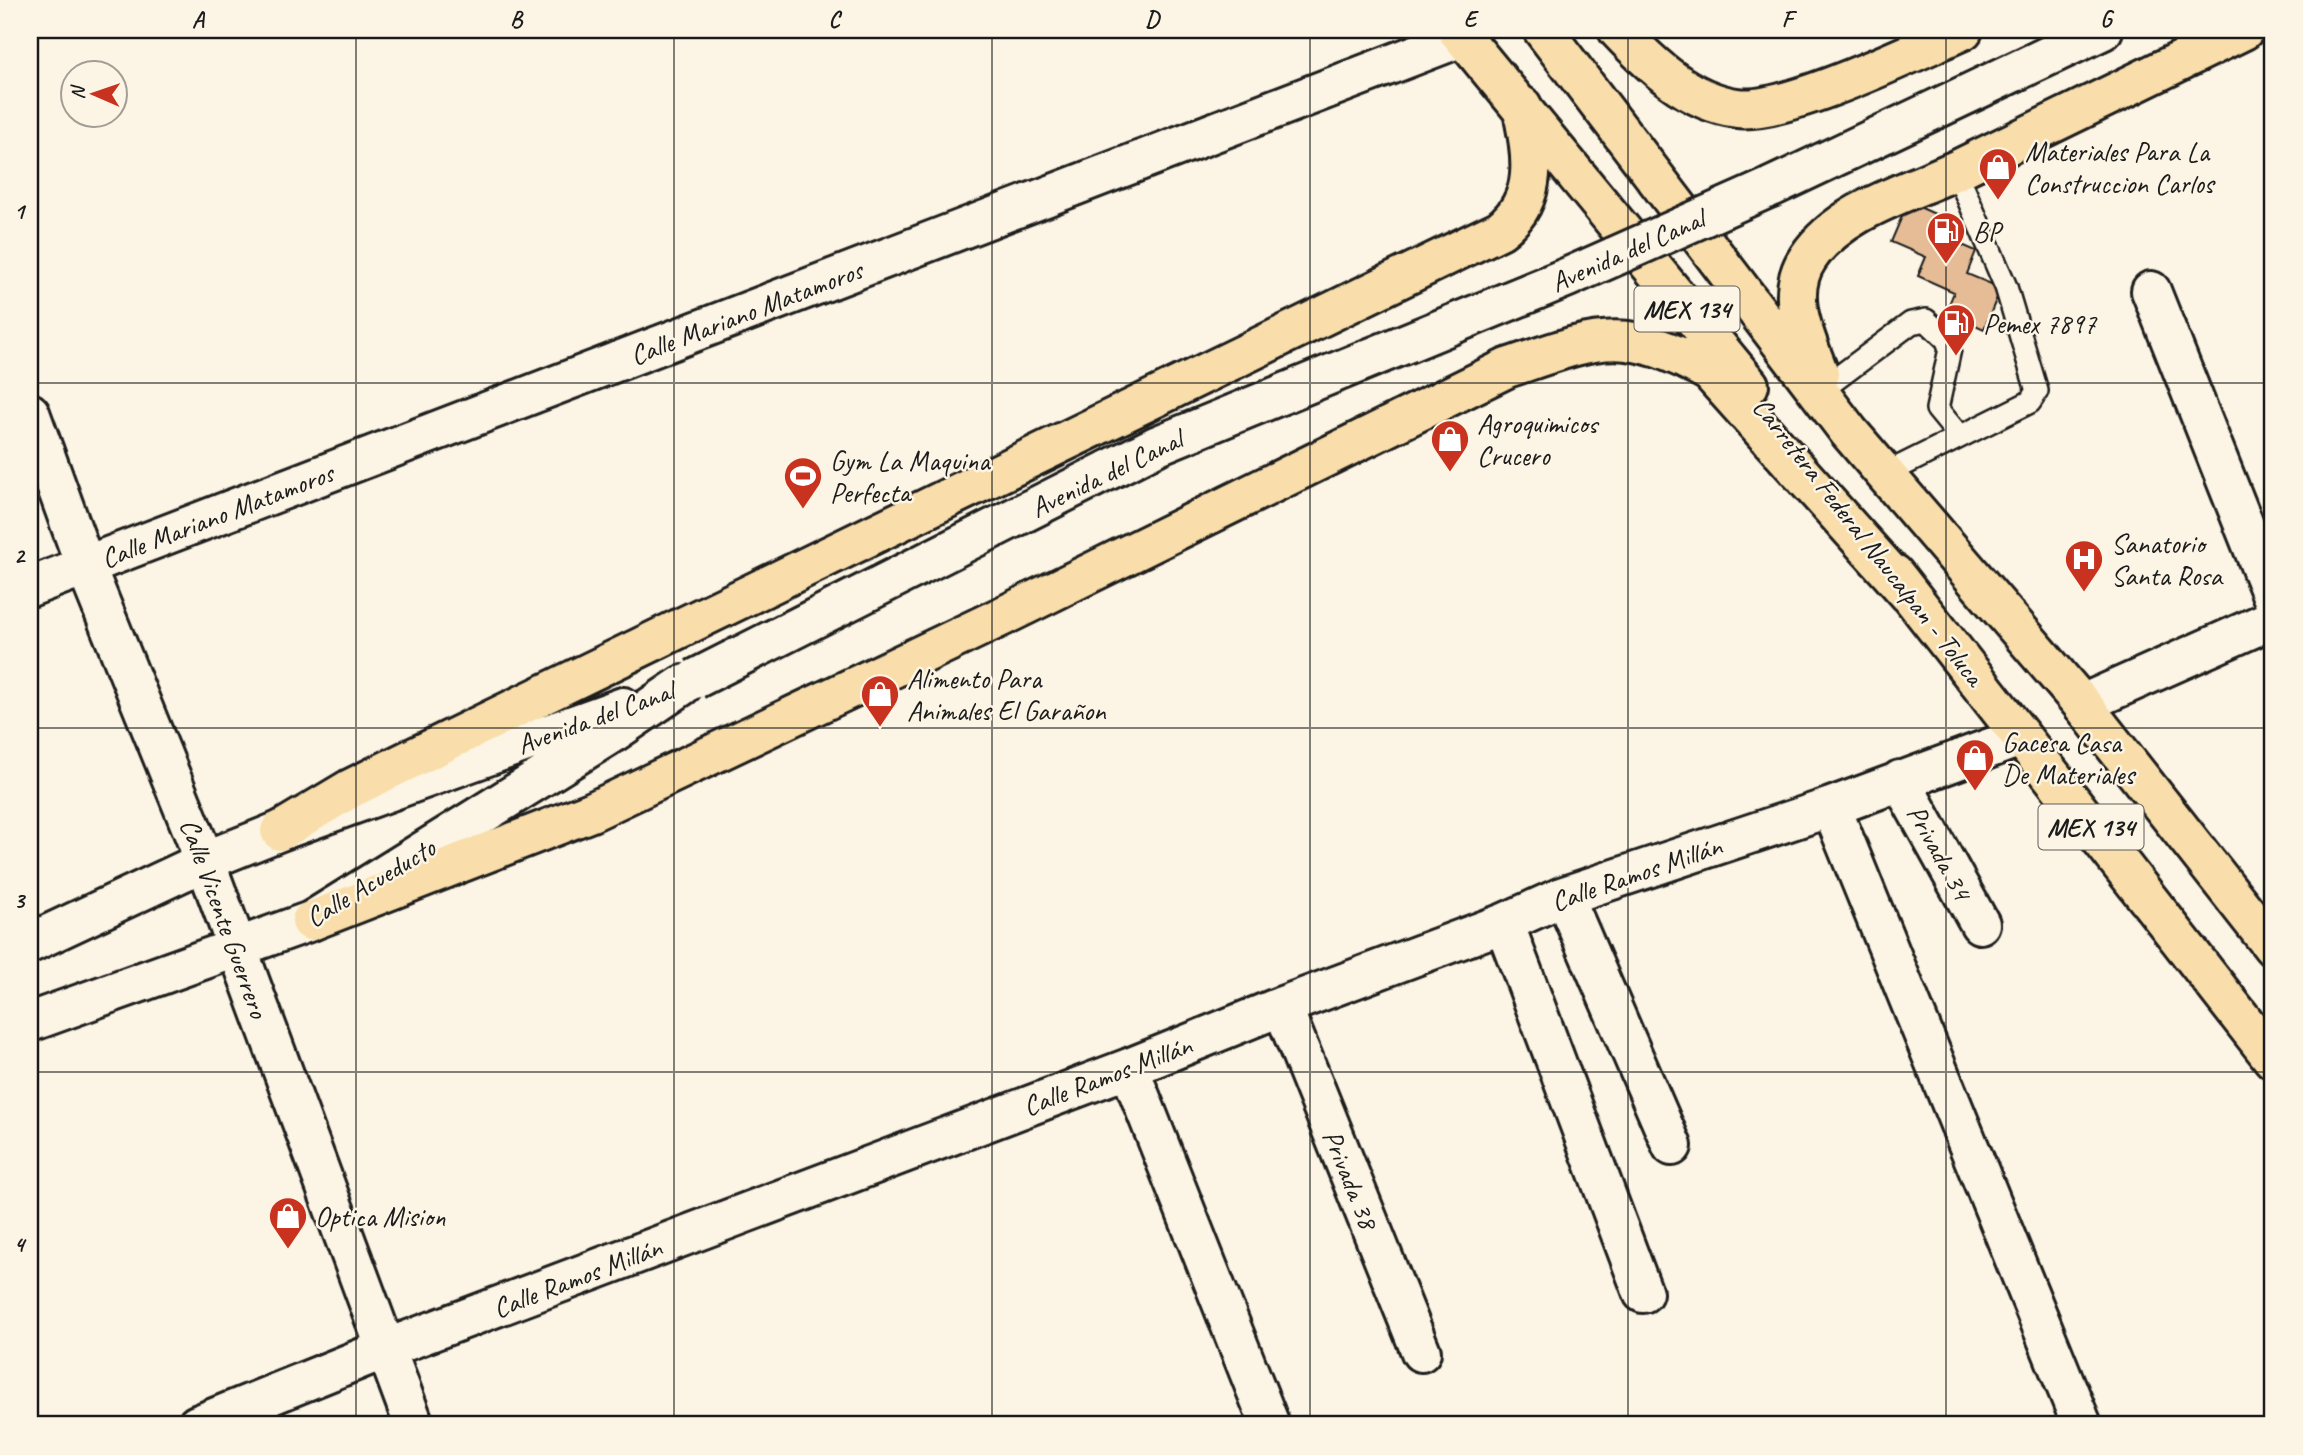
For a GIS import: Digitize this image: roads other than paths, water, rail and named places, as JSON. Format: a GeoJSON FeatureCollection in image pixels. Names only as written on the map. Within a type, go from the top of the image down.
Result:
{"type":"FeatureCollection","features":[{"type":"Feature","properties":{"kind":"main road","name":"Carretera Federal Naucalpan - Toluca"},"geometry":{"type":"LineString","coordinates":[[1543,30],[1883,475],[2082,704],[2273,947]]}},
{"type":"Feature","properties":{"kind":"main road"},"geometry":{"type":"LineString","coordinates":[[1618,30],[1647,61],[1698,96],[1738,109],[1761,108],[1816,92],[1963,30]]}},
{"type":"Feature","properties":{"kind":"main road"},"geometry":{"type":"LineString","coordinates":[[1849,432],[1824,388],[1797,315],[1796,287],[1807,258],[1837,228],[1874,206],[1956,171],[2244,30]]}},
{"type":"Feature","properties":{"kind":"main road","name":"Carretera Federal Naucalpan - Toluca"},"geometry":{"type":"LineString","coordinates":[[1460,33],[1747,383],[2273,1059]]}},
{"type":"Feature","properties":{"kind":"main road"},"geometry":{"type":"LineString","coordinates":[[280,831],[350,789],[1500,230],[1516,218],[1530,180],[1532,156],[1522,106]]}},
{"type":"Feature","properties":{"kind":"main road"},"geometry":{"type":"LineString","coordinates":[[311,921],[591,812],[1003,616],[1507,368],[1583,343],[1613,339],[1645,343],[1669,350],[1710,372],[1909,594]]}},
{"type":"Feature","properties":{"kind":"street","name":"Avenida del Canal"},"geometry":{"type":"LineString","coordinates":[[30,943],[205,862],[280,831],[689,682],[1158,445],[1568,277],[1771,187],[2104,30]]}},
{"type":"Feature","properties":{"kind":"street","name":"Calle Mariano Matamoros"},"geometry":{"type":"LineString","coordinates":[[30,587],[1460,33]]}},
{"type":"Feature","properties":{"kind":"street"},"geometry":{"type":"LineString","coordinates":[[2151,291],[2273,598]]}},
{"type":"Feature","properties":{"kind":"street","name":"Calle Vicente Guerrero"},"geometry":{"type":"LineString","coordinates":[[30,413],[85,565],[205,862],[414,1425]]}},
{"type":"Feature","properties":{"kind":"street"},"geometry":{"type":"LineString","coordinates":[[2082,704],[2273,619]]}},
{"type":"Feature","properties":{"kind":"street","name":"Calle Acueducto"},"geometry":{"type":"LineString","coordinates":[[30,1022],[311,921],[614,732],[689,682]]}},
{"type":"Feature","properties":{"kind":"street","name":"Calle Ramos Millán"},"geometry":{"type":"LineString","coordinates":[[197,1425],[385,1349],[1504,923],[1564,896],[1831,807],[2020,737]]}},
{"type":"Feature","properties":{"kind":"street","name":"Privada 34"},"geometry":{"type":"LineString","coordinates":[[1900,780],[1980,924]]}},
{"type":"Feature","properties":{"kind":"street"},"geometry":{"type":"LineString","coordinates":[[1831,807],[2082,1425]]}},
{"type":"Feature","properties":{"kind":"street"},"geometry":{"type":"LineString","coordinates":[[1564,896],[1672,1146]]}},
{"type":"Feature","properties":{"kind":"street"},"geometry":{"type":"LineString","coordinates":[[1504,923],[1643,1293]]}},
{"type":"Feature","properties":{"kind":"street","name":"Privada 38"},"geometry":{"type":"LineString","coordinates":[[1282,1006],[1421,1352]]}},
{"type":"Feature","properties":{"kind":"street"},"geometry":{"type":"LineString","coordinates":[[1129,1068],[1270,1425]]}},
{"type":"Feature","properties":{"kind":"lane"},"geometry":{"type":"LineString","coordinates":[[1883,475],[2030,402],[2035,397],[2037,385],[2006,287],[1956,171]]}},
{"type":"Feature","properties":{"kind":"lane"},"geometry":{"type":"LineString","coordinates":[[1824,388],[1911,323],[1926,320],[1947,340],[1950,349],[1937,409],[1960,437]]}},
{"type":"Feature","properties":{"kind":"place","name":"Materiales Para La Construccion Carlos"},"geometry":{"type":"Point","coordinates":[1998,201]}},
{"type":"Feature","properties":{"kind":"place","name":"BP"},"geometry":{"type":"Point","coordinates":[1946,265]}},
{"type":"Feature","properties":{"kind":"place","name":"Pemex 7897"},"geometry":{"type":"Point","coordinates":[1956,357]}},
{"type":"Feature","properties":{"kind":"place","name":"Agroquimicos Crucero"},"geometry":{"type":"Point","coordinates":[1450,473]}},
{"type":"Feature","properties":{"kind":"place","name":"Gym La Maquina Perfecta"},"geometry":{"type":"Point","coordinates":[803,510]}},
{"type":"Feature","properties":{"kind":"place","name":"Sanatorio Santa Rosa"},"geometry":{"type":"Point","coordinates":[2084,593]}},
{"type":"Feature","properties":{"kind":"place","name":"Alimento Para Animales El Garañon"},"geometry":{"type":"Point","coordinates":[880,728]}},
{"type":"Feature","properties":{"kind":"place","name":"Gacesa Casa De Materiales"},"geometry":{"type":"Point","coordinates":[1975,792]}},
{"type":"Feature","properties":{"kind":"place","name":"Optica Mision"},"geometry":{"type":"Point","coordinates":[288,1250]}}]}
